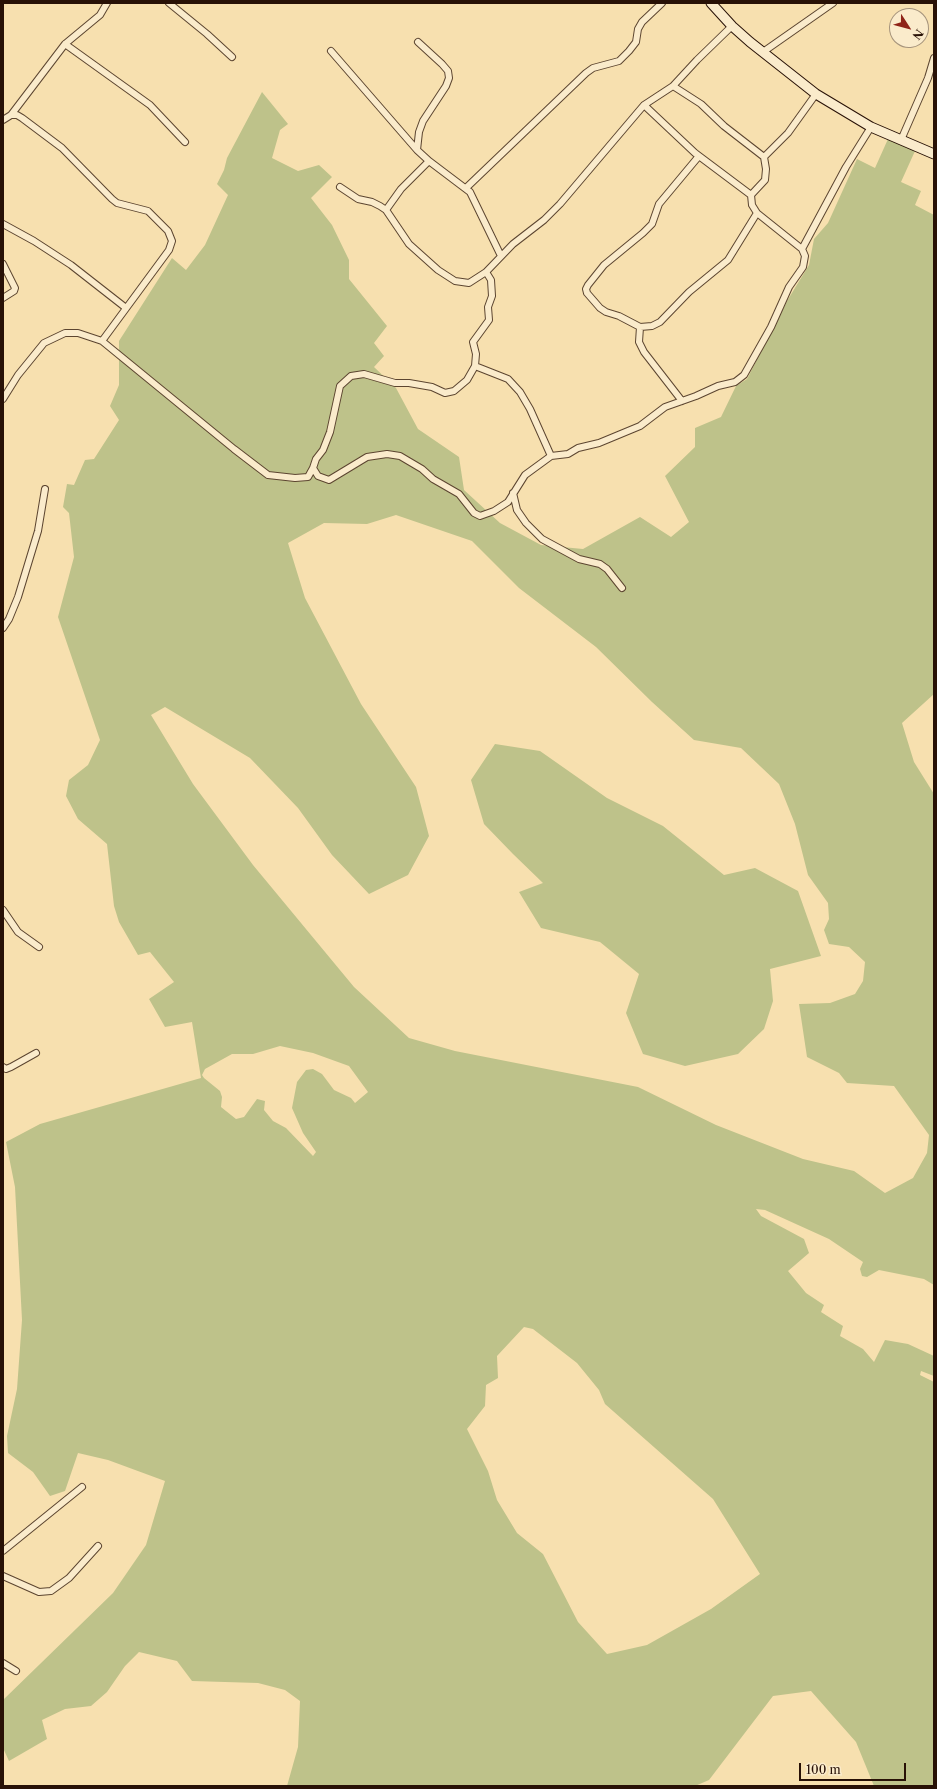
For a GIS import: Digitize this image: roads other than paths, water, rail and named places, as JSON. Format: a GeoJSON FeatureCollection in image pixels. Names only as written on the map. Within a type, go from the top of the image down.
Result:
{"type":"FeatureCollection","features":[{"type":"Feature","properties":{"kind":"street"},"geometry":{"type":"LineString","coordinates":[[3,120],[11,115],[65,44],[100,15],[107,3]]}},
{"type":"Feature","properties":{"kind":"street"},"geometry":{"type":"LineString","coordinates":[[169,3],[232,57]]}},
{"type":"Feature","properties":{"kind":"street"},"geometry":{"type":"LineString","coordinates":[[466,188],[586,73],[593,68],[619,60],[629,51],[636,42],[638,29],[642,22],[662,3]]}},
{"type":"Feature","properties":{"kind":"street"},"geometry":{"type":"LineString","coordinates":[[711,3],[732,26],[816,94],[871,127],[934,154]]}},
{"type":"Feature","properties":{"kind":"street"},"geometry":{"type":"LineString","coordinates":[[763,52],[833,3]]}},
{"type":"Feature","properties":{"kind":"street"},"geometry":{"type":"LineString","coordinates":[[340,187],[358,199],[372,202],[386,210],[409,244],[438,270],[455,281],[469,283],[486,272],[513,244],[544,220],[576,187],[644,105],[673,86],[732,26]]}},
{"type":"Feature","properties":{"kind":"street"},"geometry":{"type":"LineString","coordinates":[[417,150],[423,121],[446,86],[449,78],[448,71],[442,64],[418,42]]}},
{"type":"Feature","properties":{"kind":"street"},"geometry":{"type":"LineString","coordinates":[[65,44],[150,105],[186,142]]}},
{"type":"Feature","properties":{"kind":"street"},"geometry":{"type":"LineString","coordinates":[[331,51],[417,150],[455,182],[470,192],[501,256]]}},
{"type":"Feature","properties":{"kind":"street"},"geometry":{"type":"LineString","coordinates":[[901,140],[928,78],[934,58]]}},
{"type":"Feature","properties":{"kind":"street"},"geometry":{"type":"LineString","coordinates":[[673,86],[701,104],[724,126],[764,157],[766,169],[765,180],[751,196]]}},
{"type":"Feature","properties":{"kind":"street"},"geometry":{"type":"LineString","coordinates":[[764,157],[788,133],[816,94]]}},
{"type":"Feature","properties":{"kind":"street"},"geometry":{"type":"LineString","coordinates":[[313,468],[318,476],[329,480],[367,457],[387,454],[400,456],[422,469],[433,479],[459,494],[474,512],[480,516],[494,512],[508,502],[525,475],[551,456],[568,454],[578,448],[598,443],[640,426],[664,407],[718,386],[735,382],[744,375],[789,287],[803,267],[804,256],[802,249],[757,213],[752,205],[751,196],[699,156],[644,105]]}},
{"type":"Feature","properties":{"kind":"street"},"geometry":{"type":"LineString","coordinates":[[11,115],[17,115],[22,118],[62,148],[117,203],[148,211],[168,232],[172,241],[169,250],[102,341]]}},
{"type":"Feature","properties":{"kind":"street"},"geometry":{"type":"LineString","coordinates":[[802,249],[846,167],[871,127]]}},
{"type":"Feature","properties":{"kind":"street"},"geometry":{"type":"LineString","coordinates":[[699,156],[659,204],[652,224],[604,265],[594,276],[586,289],[587,293],[606,312],[619,316],[640,327],[652,326],[660,322],[689,292],[728,260],[757,213]]}},
{"type":"Feature","properties":{"kind":"street"},"geometry":{"type":"LineString","coordinates":[[386,210],[401,189],[429,161]]}},
{"type":"Feature","properties":{"kind":"street"},"geometry":{"type":"LineString","coordinates":[[3,224],[34,241],[71,265],[126,308]]}},
{"type":"Feature","properties":{"kind":"street"},"geometry":{"type":"LineString","coordinates":[[3,264],[15,288],[14,291],[3,298]]}},
{"type":"Feature","properties":{"kind":"street"},"geometry":{"type":"LineString","coordinates":[[3,399],[18,375],[44,343],[65,333],[78,333],[102,341],[268,475],[295,478],[308,477],[316,459],[323,450],[330,432],[340,386],[350,376],[364,374],[395,384],[409,383],[432,387],[445,393],[454,391],[467,380],[475,366],[476,354],[472,342],[489,320],[488,307],[492,296],[491,280],[486,272]]}},
{"type":"Feature","properties":{"kind":"street"},"geometry":{"type":"LineString","coordinates":[[640,327],[639,342],[644,352],[682,401]]}},
{"type":"Feature","properties":{"kind":"street"},"geometry":{"type":"LineString","coordinates":[[475,366],[508,379],[520,392],[530,409],[551,456]]}},
{"type":"Feature","properties":{"kind":"street"},"geometry":{"type":"LineString","coordinates":[[3,628],[9,619],[18,597],[38,531],[45,489]]}},
{"type":"Feature","properties":{"kind":"street"},"geometry":{"type":"LineString","coordinates":[[513,493],[516,510],[526,523],[542,539],[579,559],[600,564],[607,569],[622,588]]}},
{"type":"Feature","properties":{"kind":"street"},"geometry":{"type":"LineString","coordinates":[[3,910],[18,932],[39,948]]}},
{"type":"Feature","properties":{"kind":"street"},"geometry":{"type":"LineString","coordinates":[[3,1068],[6,1069],[11,1067],[36,1053]]}},
{"type":"Feature","properties":{"kind":"street"},"geometry":{"type":"LineString","coordinates":[[3,1551],[82,1487]]}},
{"type":"Feature","properties":{"kind":"street"},"geometry":{"type":"LineString","coordinates":[[3,1576],[39,1592],[51,1591],[69,1578],[98,1546]]}},
{"type":"Feature","properties":{"kind":"street"},"geometry":{"type":"LineString","coordinates":[[3,1663],[16,1671]]}}]}
